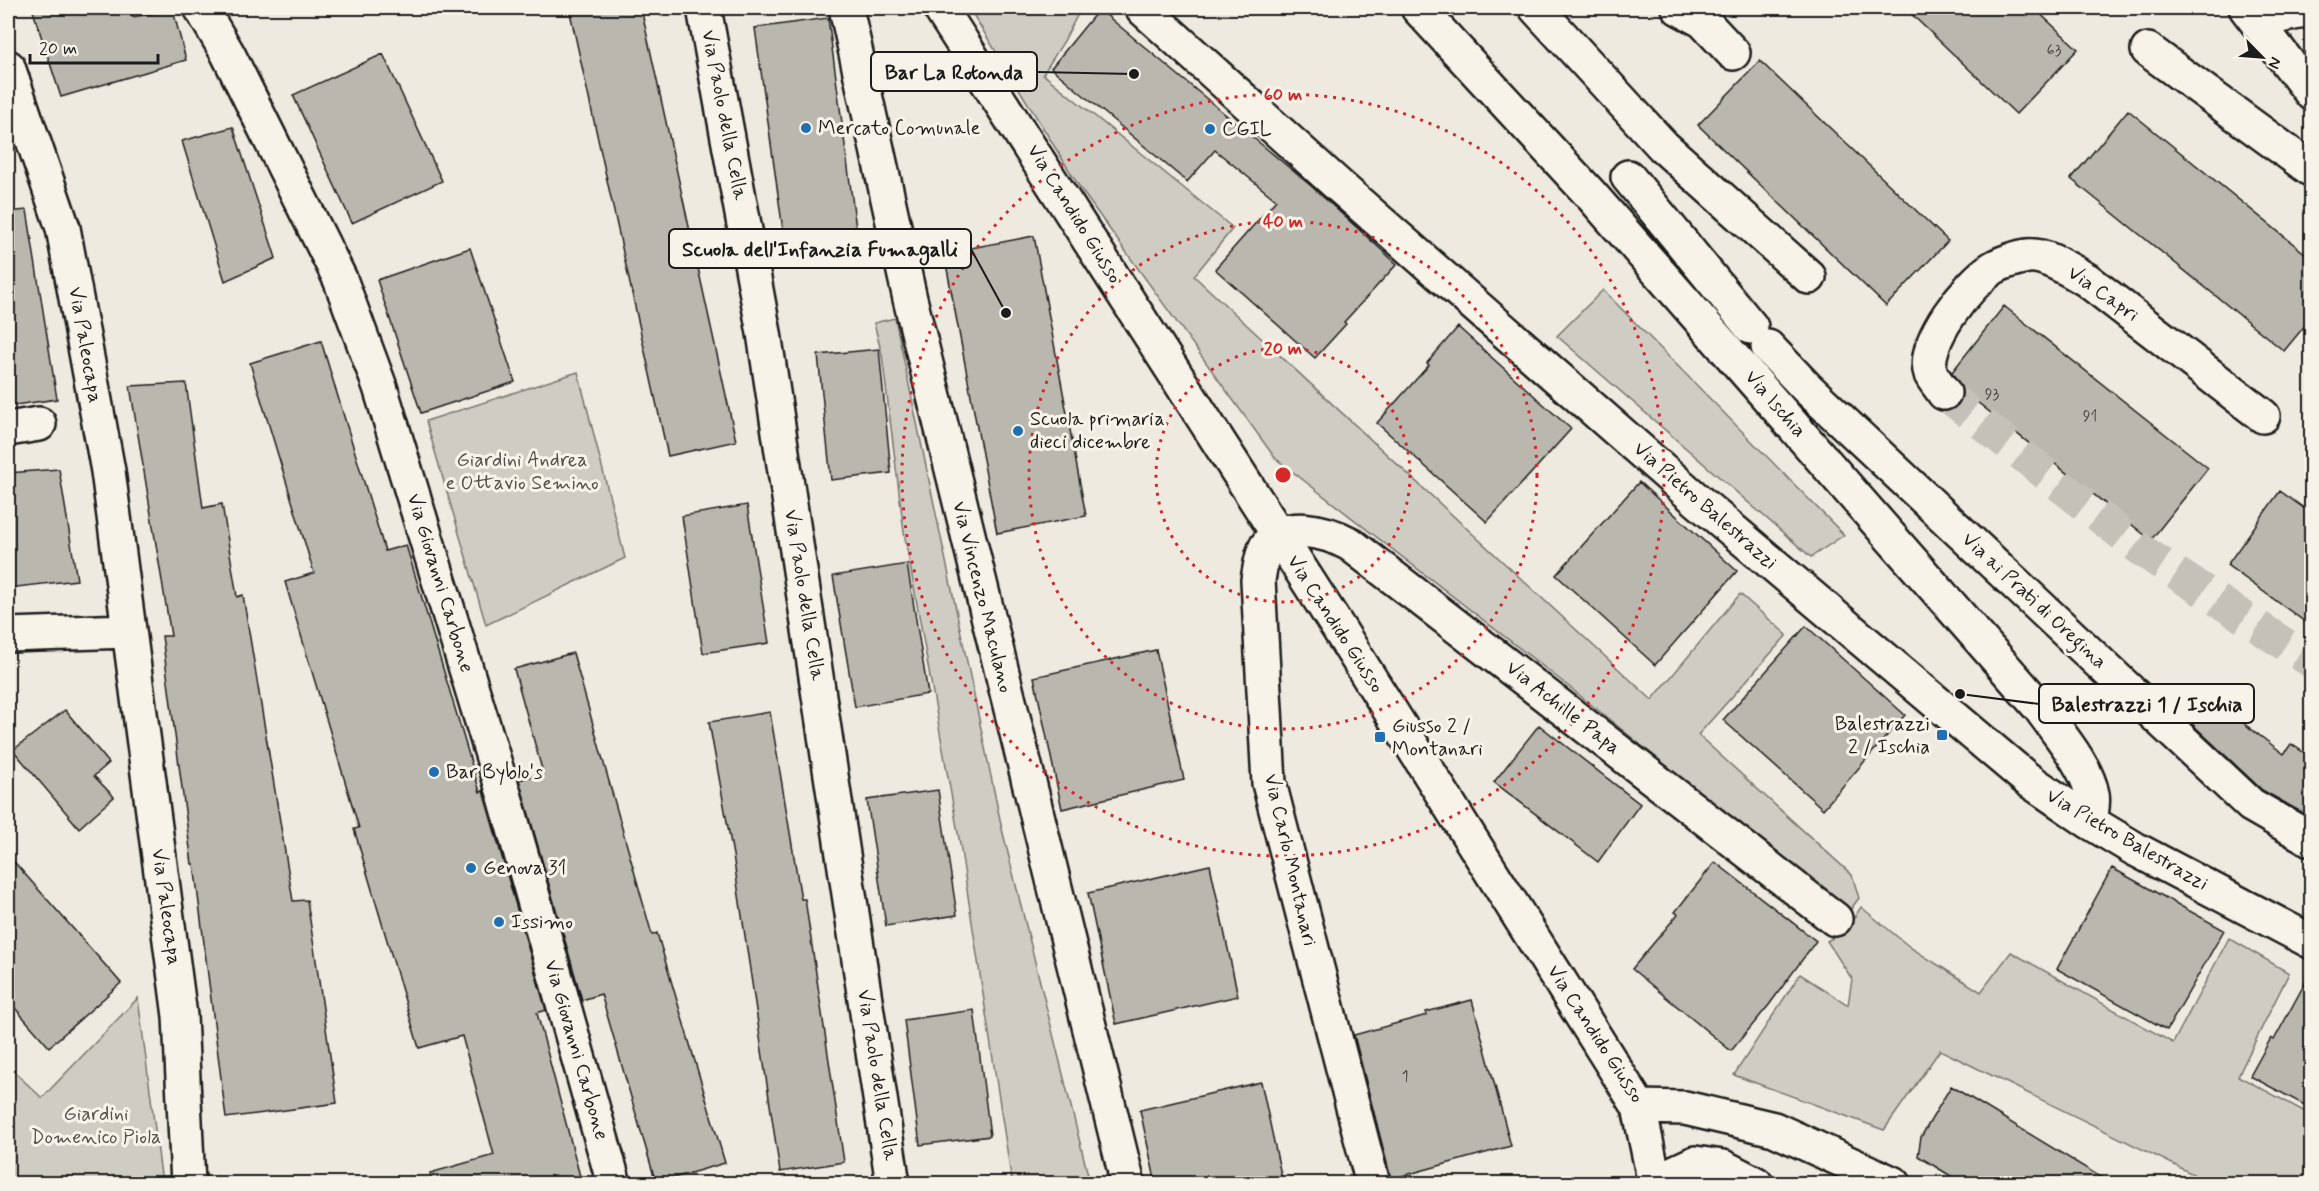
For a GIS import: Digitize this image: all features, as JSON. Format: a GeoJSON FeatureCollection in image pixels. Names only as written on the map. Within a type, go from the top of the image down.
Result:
{"type":"FeatureCollection","features":[{"type":"Feature","properties":{"kind":"street","name":"Via Giovanni Carbone"},"geometry":{"type":"LineString","coordinates":[[201,8],[228,54],[340,279],[380,387],[508,808],[615,1184]]}},
{"type":"Feature","properties":{"kind":"street","name":"Via Paolo della Cella"},"geometry":{"type":"LineString","coordinates":[[704,8],[764,333],[893,1184]]}},
{"type":"Feature","properties":{"kind":"street","name":"Via Vincenzo Maculano"},"geometry":{"type":"LineString","coordinates":[[846,8],[913,311],[1128,1184]]}},
{"type":"Feature","properties":{"kind":"street","name":"Via Candido Giusso"},"geometry":{"type":"LineString","coordinates":[[940,8],[1337,626],[1639,1107],[1685,1108],[1774,1129],[1894,1184]]}},
{"type":"Feature","properties":{"kind":"street","name":"Via Pietro Balestrazzi"},"geometry":{"type":"LineString","coordinates":[[1142,8],[1338,185],[1707,509],[2026,779],[2090,822],[2312,942]]}},
{"type":"Feature","properties":{"kind":"street","name":"Via Ischia"},"geometry":{"type":"LineString","coordinates":[[1418,8],[1592,196],[2041,709],[2078,762],[2089,784],[2092,795],[2090,822]]}},
{"type":"Feature","properties":{"kind":"street"},"geometry":{"type":"LineString","coordinates":[[1536,8],[1663,146],[1809,277]]}},
{"type":"Feature","properties":{"kind":"street"},"geometry":{"type":"LineString","coordinates":[[1679,8],[1703,21],[1733,53]]}},
{"type":"Feature","properties":{"kind":"street"},"geometry":{"type":"LineString","coordinates":[[2251,14],[2299,12],[2306,8]]}},
{"type":"Feature","properties":{"kind":"street"},"geometry":{"type":"LineString","coordinates":[[2251,14],[2312,94]]}},
{"type":"Feature","properties":{"kind":"street"},"geometry":{"type":"LineString","coordinates":[[2148,50],[2312,170]]}},
{"type":"Feature","properties":{"kind":"street","name":"Via Paleocapa"},"geometry":{"type":"LineString","coordinates":[[8,67],[63,228],[108,471],[180,1016],[188,1184]]}},
{"type":"Feature","properties":{"kind":"street","name":"Via ai Prati di Oregina"},"geometry":{"type":"LineString","coordinates":[[1628,177],[1760,337],[1807,388],[2252,806],[2312,840]]}},
{"type":"Feature","properties":{"kind":"street","name":"Via Capri"},"geometry":{"type":"LineString","coordinates":[[1944,393],[1931,373],[1931,350],[1951,311],[1994,267],[2029,256],[2059,264],[2087,280],[2263,416]]}},
{"type":"Feature","properties":{"kind":"street"},"geometry":{"type":"LineString","coordinates":[[8,429],[39,424]]}},
{"type":"Feature","properties":{"kind":"street","name":"Via Achille Papa"},"geometry":{"type":"LineString","coordinates":[[1278,536],[1297,529],[1317,531],[1350,544],[1835,919]]}},
{"type":"Feature","properties":{"kind":"street","name":"Via Carlo Montanari"},"geometry":{"type":"LineString","coordinates":[[1278,536],[1268,544],[1262,555],[1258,580],[1269,783],[1373,1184]]}},
{"type":"Feature","properties":{"kind":"street"},"geometry":{"type":"LineString","coordinates":[[8,635],[128,631]]}},
{"type":"Feature","properties":{"kind":"street"},"geometry":{"type":"LineString","coordinates":[[1639,1107],[1655,1183],[1695,1163],[1723,1167],[1756,1184]]}},
{"type":"Feature","properties":{"kind":"green space"},"geometry":{"type":"Polygon","coordinates":[[[969,8],[1081,8],[1043,74],[1233,228],[1194,276],[1652,700],[1740,594],[1787,635],[1698,735],[1852,875],[1859,898],[1848,913],[1568,686],[1275,458],[1082,191],[969,8]]]}},
{"type":"Feature","properties":{"kind":"green space"},"geometry":{"type":"Polygon","coordinates":[[[1603,290],[1844,535],[1811,557],[1557,336],[1603,290]]]}},
{"type":"Feature","properties":{"kind":"green space"},"geometry":{"type":"Polygon","coordinates":[[[895,318],[1002,829],[1090,1183],[1012,1183],[960,844],[904,532],[882,355],[874,323],[895,318]]]}},
{"type":"Feature","properties":{"kind":"green space","name":"Giardini Andrea e Ottavio Semino"},"geometry":{"type":"Polygon","coordinates":[[[578,372],[625,558],[486,625],[426,421],[578,372]]]}},
{"type":"Feature","properties":{"kind":"green space"},"geometry":{"type":"Polygon","coordinates":[[[1861,907],[1911,948],[1981,992],[2011,952],[2173,1043],[2229,938],[2289,973],[2238,1076],[2311,1115],[2311,1183],[2211,1183],[1940,1050],[1884,1130],[1734,1075],[1800,974],[1848,1005],[1852,979],[1827,941],[1846,930],[1861,907]]]}},
{"type":"Feature","properties":{"kind":"green space","name":"Giardini Domenico Piola"},"geometry":{"type":"Polygon","coordinates":[[[138,998],[162,1183],[11,1183],[8,1180],[8,1066],[42,1098],[138,998]]]}},
{"type":"Feature","properties":{"kind":"building"},"geometry":{"type":"Polygon","coordinates":[[[32,8],[130,8],[133,17],[173,10],[186,60],[61,97],[32,8]]]}},
{"type":"Feature","properties":{"kind":"building"},"geometry":{"type":"Polygon","coordinates":[[[569,8],[641,8],[736,441],[668,456],[569,8]]]}},
{"type":"Feature","properties":{"kind":"building"},"geometry":{"type":"Polygon","coordinates":[[[1905,8],[2034,8],[2078,49],[2016,114],[1905,8]]]}},
{"type":"Feature","properties":{"kind":"building"},"geometry":{"type":"Polygon","coordinates":[[[1099,9],[1310,185],[1397,264],[1344,322],[1346,324],[1315,358],[1215,269],[1276,200],[1215,150],[1187,182],[1051,68],[1099,9]]]}},
{"type":"Feature","properties":{"kind":"building","name":"Mercato Comunale"},"geometry":{"type":"Polygon","coordinates":[[[828,18],[856,228],[784,238],[755,28],[828,18]]]}},
{"type":"Feature","properties":{"kind":"building"},"geometry":{"type":"Polygon","coordinates":[[[383,54],[442,181],[352,223],[293,95],[383,54]]]}},
{"type":"Feature","properties":{"kind":"building"},"geometry":{"type":"Polygon","coordinates":[[[1760,61],[1948,241],[1886,306],[1698,125],[1760,61]]]}},
{"type":"Feature","properties":{"kind":"building"},"geometry":{"type":"Polygon","coordinates":[[[2128,110],[2312,259],[2312,317],[2284,351],[2071,179],[2128,110]]]}},
{"type":"Feature","properties":{"kind":"building"},"geometry":{"type":"Polygon","coordinates":[[[233,127],[276,258],[225,281],[182,141],[233,127]]]}},
{"type":"Feature","properties":{"kind":"building"},"geometry":{"type":"Polygon","coordinates":[[[27,210],[57,399],[8,406],[8,212],[27,210]]]}},
{"type":"Feature","properties":{"kind":"building"},"geometry":{"type":"Polygon","coordinates":[[[1034,236],[1086,516],[997,533],[944,253],[1034,236]]]}},
{"type":"Feature","properties":{"kind":"building"},"geometry":{"type":"Polygon","coordinates":[[[470,248],[515,382],[421,413],[377,280],[470,248]]]}},
{"type":"Feature","properties":{"kind":"building"},"geometry":{"type":"Polygon","coordinates":[[[2004,306],[2208,468],[2151,540],[1962,390],[1952,372],[2004,306]]]}},
{"type":"Feature","properties":{"kind":"building"},"geometry":{"type":"Polygon","coordinates":[[[1458,327],[1571,429],[1487,522],[1377,423],[1429,365],[1427,363],[1458,327]]]}},
{"type":"Feature","properties":{"kind":"building"},"geometry":{"type":"Polygon","coordinates":[[[321,341],[385,551],[406,545],[480,792],[483,791],[546,1010],[537,1013],[582,1184],[432,1184],[430,1173],[494,1155],[462,1036],[419,1048],[354,829],[359,828],[285,582],[314,573],[250,363],[321,341]]]}},
{"type":"Feature","properties":{"kind":"building"},"geometry":{"type":"Polygon","coordinates":[[[879,349],[891,473],[831,480],[818,355],[879,349]]]}},
{"type":"Feature","properties":{"kind":"building"},"geometry":{"type":"Polygon","coordinates":[[[186,383],[203,508],[222,504],[237,597],[243,595],[293,901],[307,900],[337,1103],[226,1118],[162,636],[171,636],[130,386],[186,383]]]}},
{"type":"Feature","properties":{"kind":"building"},"geometry":{"type":"Polygon","coordinates":[[[59,469],[77,580],[8,588],[8,473],[59,469]]]}},
{"type":"Feature","properties":{"kind":"building"},"geometry":{"type":"Polygon","coordinates":[[[1639,482],[1737,571],[1655,665],[1556,575],[1639,482]]]}},
{"type":"Feature","properties":{"kind":"building"},"geometry":{"type":"Polygon","coordinates":[[[2280,491],[2312,514],[2312,627],[2227,565],[2280,491]]]}},
{"type":"Feature","properties":{"kind":"building"},"geometry":{"type":"Polygon","coordinates":[[[747,505],[769,643],[703,653],[682,516],[747,505]]]}},
{"type":"Feature","properties":{"kind":"building"},"geometry":{"type":"Polygon","coordinates":[[[907,564],[928,694],[855,707],[833,576],[907,564]]]}},
{"type":"Feature","properties":{"kind":"building"},"geometry":{"type":"Polygon","coordinates":[[[1806,626],[1905,715],[1823,809],[1723,720],[1806,626]]]}},
{"type":"Feature","properties":{"kind":"building"},"geometry":{"type":"Polygon","coordinates":[[[1156,650],[1184,780],[1062,809],[1034,677],[1156,650]]]}},
{"type":"Feature","properties":{"kind":"building"},"geometry":{"type":"Polygon","coordinates":[[[573,653],[652,935],[657,933],[725,1163],[656,1183],[601,994],[582,1000],[519,780],[543,773],[514,669],[573,653]]]}},
{"type":"Feature","properties":{"kind":"building"},"geometry":{"type":"Polygon","coordinates":[[[2209,697],[2284,754],[2291,744],[2312,758],[2312,818],[2262,790],[2191,723],[2209,697]]]}},
{"type":"Feature","properties":{"kind":"building"},"geometry":{"type":"Polygon","coordinates":[[[65,710],[109,763],[94,776],[114,797],[79,828],[13,750],[65,710]]]}},
{"type":"Feature","properties":{"kind":"building"},"geometry":{"type":"Polygon","coordinates":[[[770,712],[801,899],[805,899],[844,1162],[780,1172],[733,855],[709,722],[770,712]]]}},
{"type":"Feature","properties":{"kind":"building"},"geometry":{"type":"Polygon","coordinates":[[[1539,725],[1640,804],[1598,862],[1494,782],[1539,725]]]}},
{"type":"Feature","properties":{"kind":"building"},"geometry":{"type":"Polygon","coordinates":[[[938,790],[957,915],[886,926],[867,800],[938,790]]]}},
{"type":"Feature","properties":{"kind":"building"},"geometry":{"type":"Polygon","coordinates":[[[8,855],[121,983],[49,1047],[8,1000],[8,855]]]}},
{"type":"Feature","properties":{"kind":"building"},"geometry":{"type":"Polygon","coordinates":[[[1715,862],[1816,941],[1769,1005],[1731,1051],[1632,969],[1678,914],[1675,912],[1715,862]]]}},
{"type":"Feature","properties":{"kind":"building"},"geometry":{"type":"Polygon","coordinates":[[[1210,865],[1238,996],[1116,1024],[1088,893],[1210,865]]]}},
{"type":"Feature","properties":{"kind":"building"},"geometry":{"type":"Polygon","coordinates":[[[2112,868],[2224,930],[2167,1030],[2057,969],[2112,868]]]}},
{"type":"Feature","properties":{"kind":"building"},"geometry":{"type":"Polygon","coordinates":[[[2312,970],[2312,1109],[2250,1076],[2271,1038],[2274,1040],[2312,970]]]}},
{"type":"Feature","properties":{"kind":"building"},"geometry":{"type":"Polygon","coordinates":[[[1472,1000],[1511,1146],[1391,1179],[1354,1035],[1472,1000]]]}},
{"type":"Feature","properties":{"kind":"building"},"geometry":{"type":"Polygon","coordinates":[[[974,1010],[990,1136],[920,1145],[904,1020],[974,1010]]]}},
{"type":"Feature","properties":{"kind":"building"},"geometry":{"type":"Polygon","coordinates":[[[1261,1082],[1283,1184],[1156,1184],[1140,1110],[1261,1082]]]}},
{"type":"Feature","properties":{"kind":"building"},"geometry":{"type":"Polygon","coordinates":[[[1951,1086],[2112,1184],[1964,1184],[1918,1156],[1921,1137],[1951,1086]]]}},
{"type":"Feature","properties":{"kind":"tunnel"},"geometry":{"type":"LineString","coordinates":[[1944,393],[2144,552],[2312,662]]}},
{"type":"Feature","properties":{"kind":"place","name":"Bar La Rotonda"},"geometry":{"type":"Point","coordinates":[1134,74]}},
{"type":"Feature","properties":{"kind":"place","name":"Mercato Comunale"},"geometry":{"type":"Point","coordinates":[806,128]}},
{"type":"Feature","properties":{"kind":"place","name":"CGIL"},"geometry":{"type":"Point","coordinates":[1210,129]}},
{"type":"Feature","properties":{"kind":"place","name":"Scuola dell'Infanzia Fumagalli"},"geometry":{"type":"Point","coordinates":[1006,313]}},
{"type":"Feature","properties":{"kind":"place","name":"Scuola primaria dieci dicembre"},"geometry":{"type":"Point","coordinates":[1018,431]}},
{"type":"Feature","properties":{"kind":"place","name":"Balestrazzi 1 / Ischia"},"geometry":{"type":"Point","coordinates":[1960,694]}},
{"type":"Feature","properties":{"kind":"place","name":"Balestrazzi 2 / Ischia"},"geometry":{"type":"Point","coordinates":[1942,735]}},
{"type":"Feature","properties":{"kind":"place","name":"Giusso 2 / Montanari"},"geometry":{"type":"Point","coordinates":[1380,737]}},
{"type":"Feature","properties":{"kind":"place","name":"Bar Byblo's"},"geometry":{"type":"Point","coordinates":[434,772]}},
{"type":"Feature","properties":{"kind":"place","name":"Genova 31"},"geometry":{"type":"Point","coordinates":[471,868]}},
{"type":"Feature","properties":{"kind":"place","name":"Issimo"},"geometry":{"type":"Point","coordinates":[499,922]}}]}
